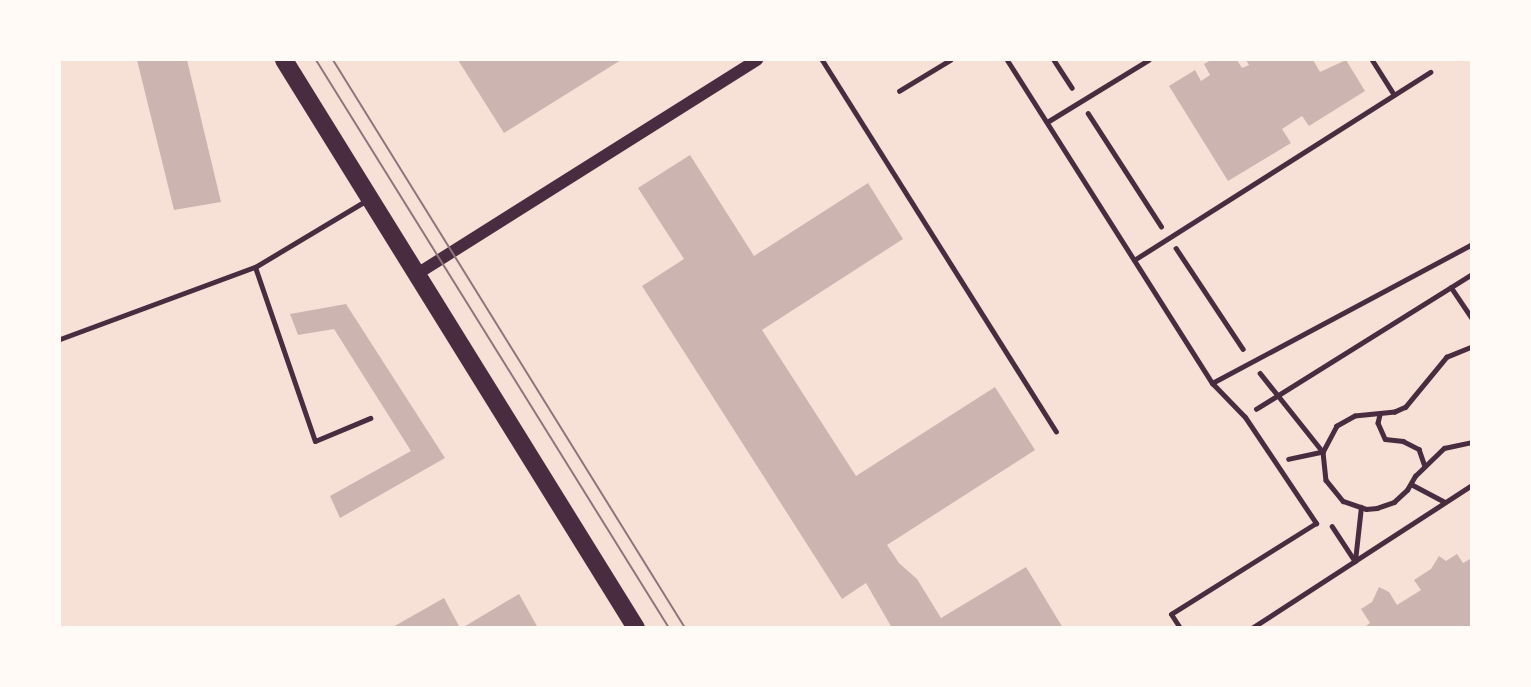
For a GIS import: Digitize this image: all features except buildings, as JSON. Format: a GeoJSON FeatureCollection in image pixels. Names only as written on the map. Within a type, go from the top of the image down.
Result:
{"type":"FeatureCollection","features":[{"type":"Feature","properties":{"kind":"main road"},"geometry":{"type":"LineString","coordinates":[[284,60],[636,628]]}},
{"type":"Feature","properties":{"kind":"street"},"geometry":{"type":"LineString","coordinates":[[416,274],[757,60]]}},
{"type":"Feature","properties":{"kind":"lane"},"geometry":{"type":"LineString","coordinates":[[822,60],[1056,432]]}},
{"type":"Feature","properties":{"kind":"lane"},"geometry":{"type":"LineString","coordinates":[[1007,60],[1212,383],[1245,416],[1316,523],[1171,614],[1180,628]]}},
{"type":"Feature","properties":{"kind":"lane"},"geometry":{"type":"LineString","coordinates":[[1047,122],[1147,60]]}},
{"type":"Feature","properties":{"kind":"lane"},"geometry":{"type":"LineString","coordinates":[[1372,60],[1394,95]]}},
{"type":"Feature","properties":{"kind":"lane"},"geometry":{"type":"LineString","coordinates":[[1134,260],[1430,72]]}},
{"type":"Feature","properties":{"kind":"lane"},"geometry":{"type":"LineString","coordinates":[[60,339],[255,267],[370,199]]}},
{"type":"Feature","properties":{"kind":"lane"},"geometry":{"type":"LineString","coordinates":[[1212,383],[1472,244]]}},
{"type":"Feature","properties":{"kind":"lane"},"geometry":{"type":"LineString","coordinates":[[255,267],[315,442],[370,418]]}},
{"type":"Feature","properties":{"kind":"path"},"geometry":{"type":"LineString","coordinates":[[899,91],[950,60]]}},
{"type":"Feature","properties":{"kind":"path"},"geometry":{"type":"LineString","coordinates":[[1054,60],[1252,362],[1323,452]]}},
{"type":"Feature","properties":{"kind":"path"},"geometry":{"type":"LineString","coordinates":[[1261,421],[1254,411],[1472,274]]}},
{"type":"Feature","properties":{"kind":"path"},"geometry":{"type":"LineString","coordinates":[[1451,287],[1472,318]]}},
{"type":"Feature","properties":{"kind":"path"},"geometry":{"type":"LineString","coordinates":[[1472,347],[1447,357],[1406,407],[1380,415],[1355,416],[1337,426],[1323,452],[1325,480],[1343,501],[1361,507],[1377,508],[1394,502],[1444,448],[1472,442]]}},
{"type":"Feature","properties":{"kind":"path"},"geometry":{"type":"LineString","coordinates":[[1380,415],[1378,423],[1385,439],[1403,441],[1419,449],[1425,466]]}},
{"type":"Feature","properties":{"kind":"path"},"geometry":{"type":"LineString","coordinates":[[1280,450],[1295,471]]}},
{"type":"Feature","properties":{"kind":"path"},"geometry":{"type":"LineString","coordinates":[[1287,460],[1323,452]]}},
{"type":"Feature","properties":{"kind":"path"},"geometry":{"type":"LineString","coordinates":[[1411,484],[1445,502]]}},
{"type":"Feature","properties":{"kind":"path"},"geometry":{"type":"LineString","coordinates":[[1252,628],[1472,485]]}},
{"type":"Feature","properties":{"kind":"path"},"geometry":{"type":"LineString","coordinates":[[1355,561],[1361,507]]}},
{"type":"Feature","properties":{"kind":"path"},"geometry":{"type":"LineString","coordinates":[[1325,516],[1355,561]]}},
{"type":"Feature","properties":{"kind":"tram line"},"geometry":{"type":"LineString","coordinates":[[316,60],[669,628]]}},
{"type":"Feature","properties":{"kind":"tram line"},"geometry":{"type":"LineString","coordinates":[[333,60],[685,628]]}}]}
